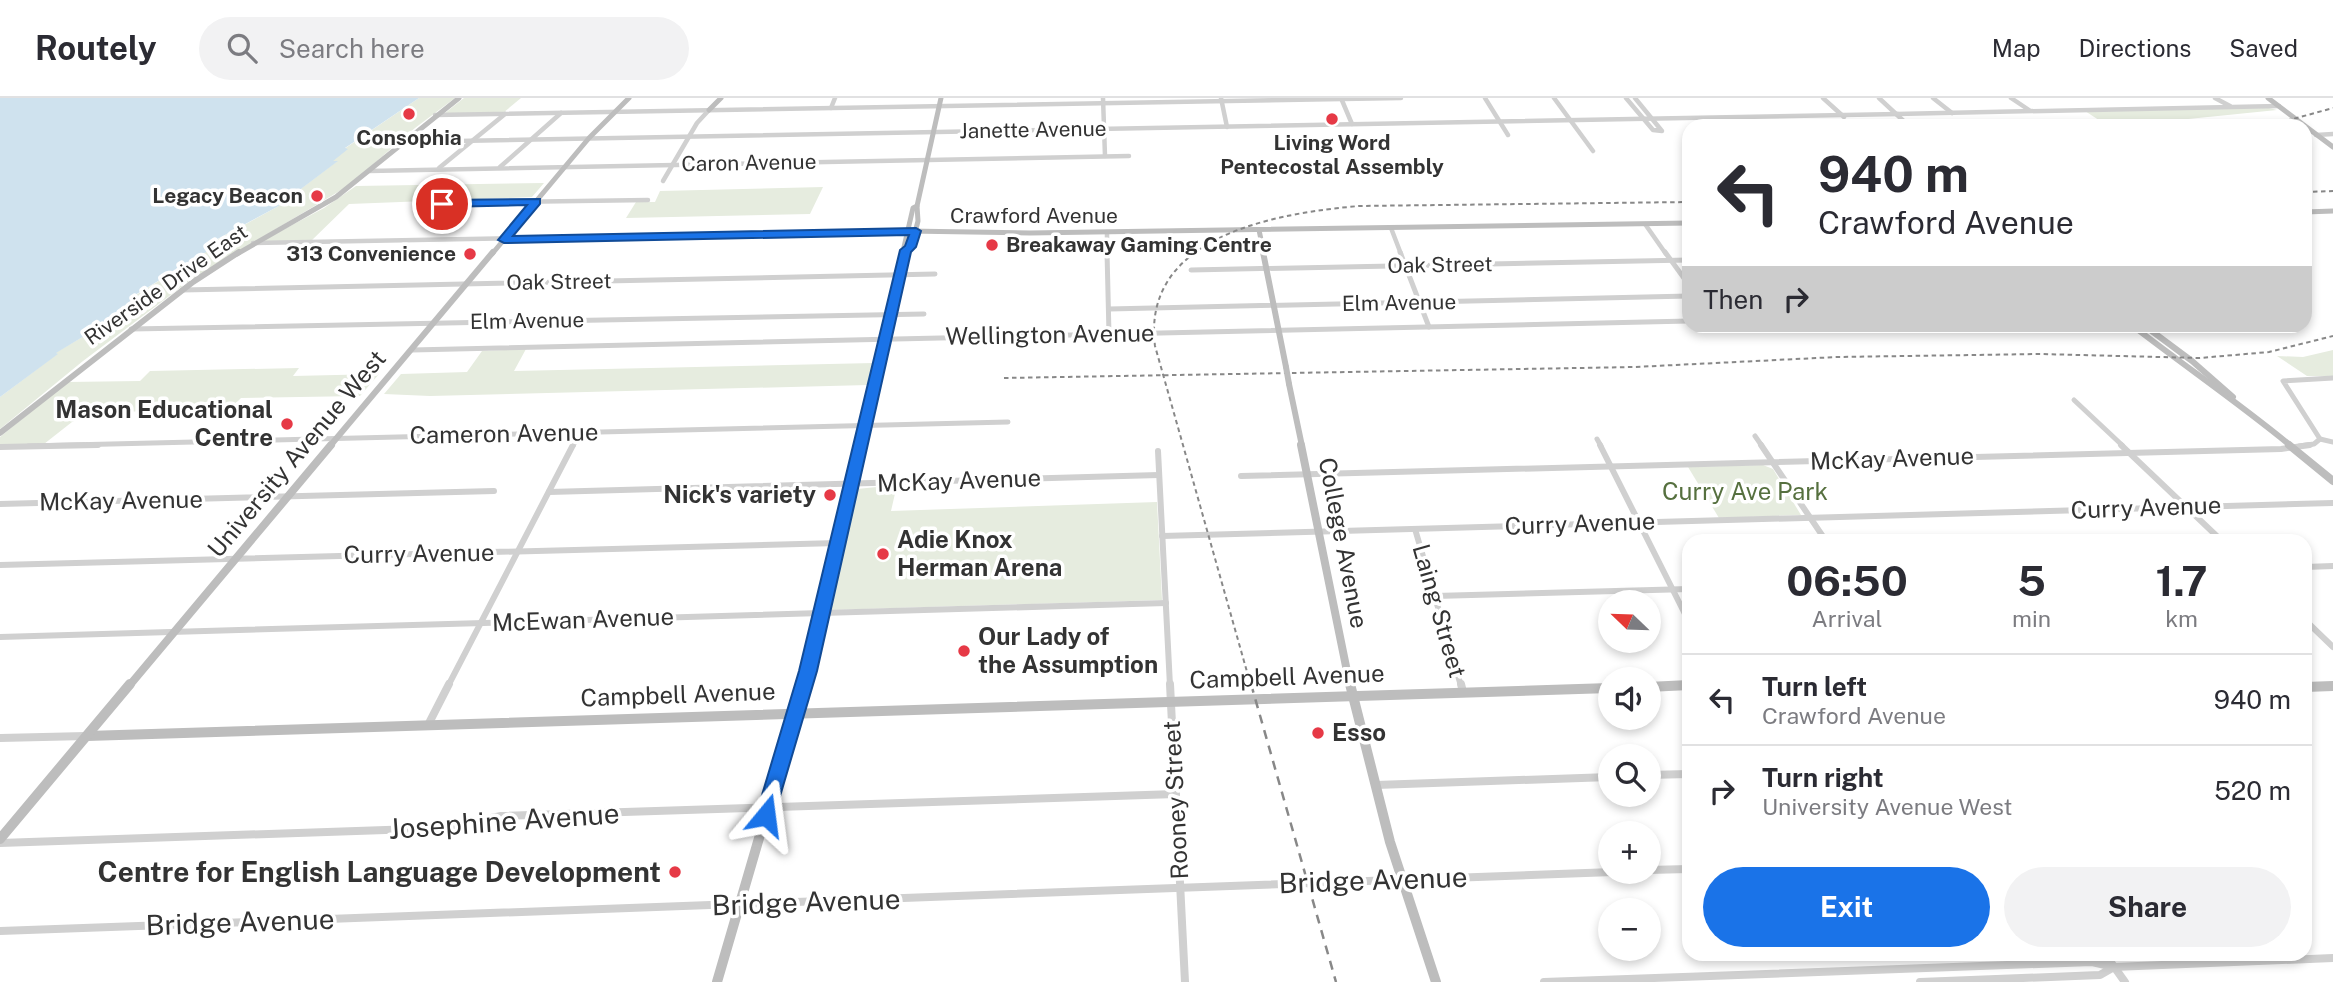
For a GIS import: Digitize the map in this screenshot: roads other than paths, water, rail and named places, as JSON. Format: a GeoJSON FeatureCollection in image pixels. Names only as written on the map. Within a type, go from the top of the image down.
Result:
{"type":"FeatureCollection","features":[{"type":"Feature","properties":{"kind":"main road","name":"Riverside Drive East"},"geometry":{"type":"LineString","coordinates":[[0,433],[182,290],[253,243],[336,197],[459,98]]}},
{"type":"Feature","properties":{"kind":"main road","name":"University Avenue West"},"geometry":{"type":"LineString","coordinates":[[0,841],[589,138],[629,98]]}},
{"type":"Feature","properties":{"kind":"main road"},"geometry":{"type":"LineString","coordinates":[[709,110],[720,98]]}},
{"type":"Feature","properties":{"kind":"main road"},"geometry":{"type":"LineString","coordinates":[[717,982],[796,712],[906,250],[911,247],[912,231],[919,216],[917,206],[941,98]]}},
{"type":"Feature","properties":{"kind":"main road"},"geometry":{"type":"LineString","coordinates":[[2268,98],[2296,119]]}},
{"type":"Feature","properties":{"kind":"main road"},"geometry":{"type":"LineString","coordinates":[[2312,132],[2333,147]]}},
{"type":"Feature","properties":{"kind":"main road"},"geometry":{"type":"LineString","coordinates":[[2312,212],[2333,211]]}},
{"type":"Feature","properties":{"kind":"main road","name":"Crawford Avenue"},"geometry":{"type":"LineString","coordinates":[[912,231],[1107,232],[1682,223]]}},
{"type":"Feature","properties":{"kind":"main road","name":"College Avenue"},"geometry":{"type":"LineString","coordinates":[[1259,230],[1353,696],[1401,879],[1436,982]]}},
{"type":"Feature","properties":{"kind":"main road"},"geometry":{"type":"LineString","coordinates":[[2142,333],[2216,390],[2237,402]]}},
{"type":"Feature","properties":{"kind":"main road"},"geometry":{"type":"LineString","coordinates":[[2154,333],[2201,368],[2237,402],[2333,481]]}},
{"type":"Feature","properties":{"kind":"main road"},"geometry":{"type":"LineString","coordinates":[[1661,686],[1682,685]]}},
{"type":"Feature","properties":{"kind":"main road"},"geometry":{"type":"LineString","coordinates":[[2312,687],[2333,686]]}},
{"type":"Feature","properties":{"kind":"main road","name":"Campbell Avenue"},"geometry":{"type":"LineString","coordinates":[[87,736],[1598,688]]}},
{"type":"Feature","properties":{"kind":"street"},"geometry":{"type":"LineString","coordinates":[[831,108],[835,98]]}},
{"type":"Feature","properties":{"kind":"street"},"geometry":{"type":"LineString","coordinates":[[884,107],[887,98]]}},
{"type":"Feature","properties":{"kind":"street"},"geometry":{"type":"LineString","coordinates":[[435,116],[1103,101],[1401,98]]}},
{"type":"Feature","properties":{"kind":"street"},"geometry":{"type":"LineString","coordinates":[[1485,98],[1507,135]]}},
{"type":"Feature","properties":{"kind":"street"},"geometry":{"type":"LineString","coordinates":[[1554,98],[1593,151]]}},
{"type":"Feature","properties":{"kind":"street"},"geometry":{"type":"LineString","coordinates":[[1626,98],[1653,130],[1662,131],[1635,98]]}},
{"type":"Feature","properties":{"kind":"street"},"geometry":{"type":"LineString","coordinates":[[1823,98],[1843,116]]}},
{"type":"Feature","properties":{"kind":"street"},"geometry":{"type":"LineString","coordinates":[[1879,98],[1903,119]]}},
{"type":"Feature","properties":{"kind":"street"},"geometry":{"type":"LineString","coordinates":[[1933,98],[1952,113]]}},
{"type":"Feature","properties":{"kind":"street"},"geometry":{"type":"LineString","coordinates":[[2011,98],[2030,111]]}},
{"type":"Feature","properties":{"kind":"street"},"geometry":{"type":"LineString","coordinates":[[2215,98],[2232,107]]}},
{"type":"Feature","properties":{"kind":"street"},"geometry":{"type":"LineString","coordinates":[[1341,99],[1352,124]]}},
{"type":"Feature","properties":{"kind":"street"},"geometry":{"type":"LineString","coordinates":[[1221,100],[1227,127]]}},
{"type":"Feature","properties":{"kind":"street"},"geometry":{"type":"LineString","coordinates":[[1103,101],[1105,156]]}},
{"type":"Feature","properties":{"kind":"street","name":"Janette Avenue"},"geometry":{"type":"LineString","coordinates":[[404,142],[2279,106]]}},
{"type":"Feature","properties":{"kind":"street"},"geometry":{"type":"LineString","coordinates":[[663,181],[709,110]]}},
{"type":"Feature","properties":{"kind":"street"},"geometry":{"type":"LineString","coordinates":[[500,168],[561,113]]}},
{"type":"Feature","properties":{"kind":"street"},"geometry":{"type":"LineString","coordinates":[[437,169],[505,114]]}},
{"type":"Feature","properties":{"kind":"street"},"geometry":{"type":"LineString","coordinates":[[2316,135],[2333,134]]}},
{"type":"Feature","properties":{"kind":"street","name":"Caron Avenue"},"geometry":{"type":"LineString","coordinates":[[369,171],[1129,156]]}},
{"type":"Feature","properties":{"kind":"street"},"geometry":{"type":"LineString","coordinates":[[442,204],[648,200]]}},
{"type":"Feature","properties":{"kind":"street"},"geometry":{"type":"LineString","coordinates":[[1645,224],[1682,275]]}},
{"type":"Feature","properties":{"kind":"street"},"geometry":{"type":"LineString","coordinates":[[1391,228],[1429,327]]}},
{"type":"Feature","properties":{"kind":"street","name":"Crawford Avenue"},"geometry":{"type":"LineString","coordinates":[[253,243],[912,231]]}},
{"type":"Feature","properties":{"kind":"street"},"geometry":{"type":"LineString","coordinates":[[1107,232],[1109,334]]}},
{"type":"Feature","properties":{"kind":"street","name":"Oak Street"},"geometry":{"type":"LineString","coordinates":[[1191,270],[1682,260]]}},
{"type":"Feature","properties":{"kind":"street","name":"Oak Street"},"geometry":{"type":"LineString","coordinates":[[182,290],[936,274]]}},
{"type":"Feature","properties":{"kind":"street","name":"Elm Avenue"},"geometry":{"type":"LineString","coordinates":[[1108,309],[1682,296]]}},
{"type":"Feature","properties":{"kind":"street","name":"Elm Avenue"},"geometry":{"type":"LineString","coordinates":[[130,330],[924,314]]}},
{"type":"Feature","properties":{"kind":"street","name":"Wellington Avenue"},"geometry":{"type":"LineString","coordinates":[[412,350],[1682,321]]}},
{"type":"Feature","properties":{"kind":"street"},"geometry":{"type":"LineString","coordinates":[[2333,378],[2288,379],[2282,384],[2306,414],[2320,439],[2333,442]]}},
{"type":"Feature","properties":{"kind":"street"},"geometry":{"type":"LineString","coordinates":[[2074,400],[2215,534]]}},
{"type":"Feature","properties":{"kind":"street","name":"Cameron Avenue"},"geometry":{"type":"LineString","coordinates":[[0,447],[1008,422]]}},
{"type":"Feature","properties":{"kind":"street"},"geometry":{"type":"LineString","coordinates":[[428,724],[580,432]]}},
{"type":"Feature","properties":{"kind":"street"},"geometry":{"type":"LineString","coordinates":[[1755,436],[1821,534]]}},
{"type":"Feature","properties":{"kind":"street"},"geometry":{"type":"LineString","coordinates":[[1597,439],[1682,608]]}},
{"type":"Feature","properties":{"kind":"street","name":"McKay Avenue"},"geometry":{"type":"LineString","coordinates":[[1241,476],[2130,453],[2291,447],[2314,443],[2320,439]]}},
{"type":"Feature","properties":{"kind":"street","name":"Rooney Street"},"geometry":{"type":"LineString","coordinates":[[1158,451],[1185,982]]}},
{"type":"Feature","properties":{"kind":"street","name":"McKay Avenue"},"geometry":{"type":"LineString","coordinates":[[549,492],[1159,475]]}},
{"type":"Feature","properties":{"kind":"street","name":"McKay Avenue"},"geometry":{"type":"LineString","coordinates":[[0,504],[494,491]]}},
{"type":"Feature","properties":{"kind":"street","name":"Curry Avenue"},"geometry":{"type":"LineString","coordinates":[[1162,536],[2333,503]]}},
{"type":"Feature","properties":{"kind":"street","name":"Laing Street"},"geometry":{"type":"LineString","coordinates":[[1415,529],[1463,692]]}},
{"type":"Feature","properties":{"kind":"street","name":"Curry Avenue"},"geometry":{"type":"LineString","coordinates":[[0,565],[838,543]]}},
{"type":"Feature","properties":{"kind":"street"},"geometry":{"type":"LineString","coordinates":[[2312,567],[2333,566]]}},
{"type":"Feature","properties":{"kind":"street"},"geometry":{"type":"LineString","coordinates":[[1435,596],[1682,589]]}},
{"type":"Feature","properties":{"kind":"street","name":"McEwan Avenue"},"geometry":{"type":"LineString","coordinates":[[0,637],[1166,603]]}},
{"type":"Feature","properties":{"kind":"street"},"geometry":{"type":"LineString","coordinates":[[2312,627],[2333,647]]}},
{"type":"Feature","properties":{"kind":"street","name":"Campbell Avenue"},"geometry":{"type":"LineString","coordinates":[[0,738],[87,736]]}},
{"type":"Feature","properties":{"kind":"street"},"geometry":{"type":"LineString","coordinates":[[1661,775],[1682,774]]}},
{"type":"Feature","properties":{"kind":"street"},"geometry":{"type":"LineString","coordinates":[[1376,785],[1598,777]]}},
{"type":"Feature","properties":{"kind":"street","name":"Josephine Avenue"},"geometry":{"type":"LineString","coordinates":[[0,841],[444,828],[500,816],[1176,794]]}},
{"type":"Feature","properties":{"kind":"street"},"geometry":{"type":"LineString","coordinates":[[1661,870],[1682,869]]}},
{"type":"Feature","properties":{"kind":"street","name":"Bridge Avenue"},"geometry":{"type":"LineString","coordinates":[[0,931],[1598,872]]}},
{"type":"Feature","properties":{"kind":"street"},"geometry":{"type":"LineString","coordinates":[[2312,959],[2333,958]]}},
{"type":"Feature","properties":{"kind":"street"},"geometry":{"type":"LineString","coordinates":[[2110,961],[2125,982]]}},
{"type":"Feature","properties":{"kind":"street"},"geometry":{"type":"LineString","coordinates":[[1544,982],[2092,962],[2114,967],[2260,961]]}},
{"type":"Feature","properties":{"kind":"street"},"geometry":{"type":"LineString","coordinates":[[1920,982],[2100,975],[2114,967]]}},
{"type":"Feature","properties":{"kind":"water"},"geometry":{"type":"Polygon","coordinates":[[[0,98],[419,98],[345,148],[348,149],[333,161],[338,161],[277,207],[210,243],[216,246],[135,295],[144,300],[56,353],[58,354],[0,397],[0,98]]]}},
{"type":"Feature","properties":{"kind":"railway"},"geometry":{"type":"LineString","coordinates":[[2293,119],[2333,108]]}},
{"type":"Feature","properties":{"kind":"railway"},"geometry":{"type":"LineString","coordinates":[[2312,192],[2333,191]]}},
{"type":"Feature","properties":{"kind":"railway"},"geometry":{"type":"LineString","coordinates":[[1163,375],[1155,346],[1156,308],[1170,278],[1192,255],[1221,237],[1255,224],[1291,215],[1359,206],[1682,202]]}},
{"type":"Feature","properties":{"kind":"railway"},"geometry":{"type":"LineString","coordinates":[[1163,375],[1635,367],[1837,357],[2040,354],[2200,358],[2269,352],[2333,336]]}},
{"type":"Feature","properties":{"kind":"railway"},"geometry":{"type":"LineString","coordinates":[[1004,378],[1163,375]]}},
{"type":"Feature","properties":{"kind":"railway"},"geometry":{"type":"LineString","coordinates":[[1163,375],[1251,686]]}},
{"type":"Feature","properties":{"kind":"railway"},"geometry":{"type":"LineString","coordinates":[[1251,684],[1336,982]]}},
{"type":"Feature","properties":{"kind":"place","name":"Consophia"},"geometry":{"type":"Point","coordinates":[409,114]}},
{"type":"Feature","properties":{"kind":"place","name":"Living Word Pentecostal Assembly"},"geometry":{"type":"Point","coordinates":[1332,119]}},
{"type":"Feature","properties":{"kind":"place","name":"Legacy Beacon"},"geometry":{"type":"Point","coordinates":[317,196]}},
{"type":"Feature","properties":{"kind":"place","name":"Breakaway Gaming Centre"},"geometry":{"type":"Point","coordinates":[992,245]}},
{"type":"Feature","properties":{"kind":"place","name":"313 Convenience"},"geometry":{"type":"Point","coordinates":[470,254]}},
{"type":"Feature","properties":{"kind":"place","name":"Mason Educational Centre"},"geometry":{"type":"Point","coordinates":[287,424]}},
{"type":"Feature","properties":{"kind":"place","name":"Nick's variety"},"geometry":{"type":"Point","coordinates":[830,495]}},
{"type":"Feature","properties":{"kind":"place","name":"Adie Knox Herman Arena"},"geometry":{"type":"Point","coordinates":[883,554]}},
{"type":"Feature","properties":{"kind":"place","name":"Our Lady of the Assumption"},"geometry":{"type":"Point","coordinates":[964,651]}},
{"type":"Feature","properties":{"kind":"place","name":"Esso"},"geometry":{"type":"Point","coordinates":[1318,733]}},
{"type":"Feature","properties":{"kind":"place","name":"Centre for English Language Development"},"geometry":{"type":"Point","coordinates":[675,872]}},
{"type":"Feature","properties":{"kind":"park label","name":"Curry Ave Park"},"geometry":{"type":"Point","coordinates":[1745,492]}}]}
